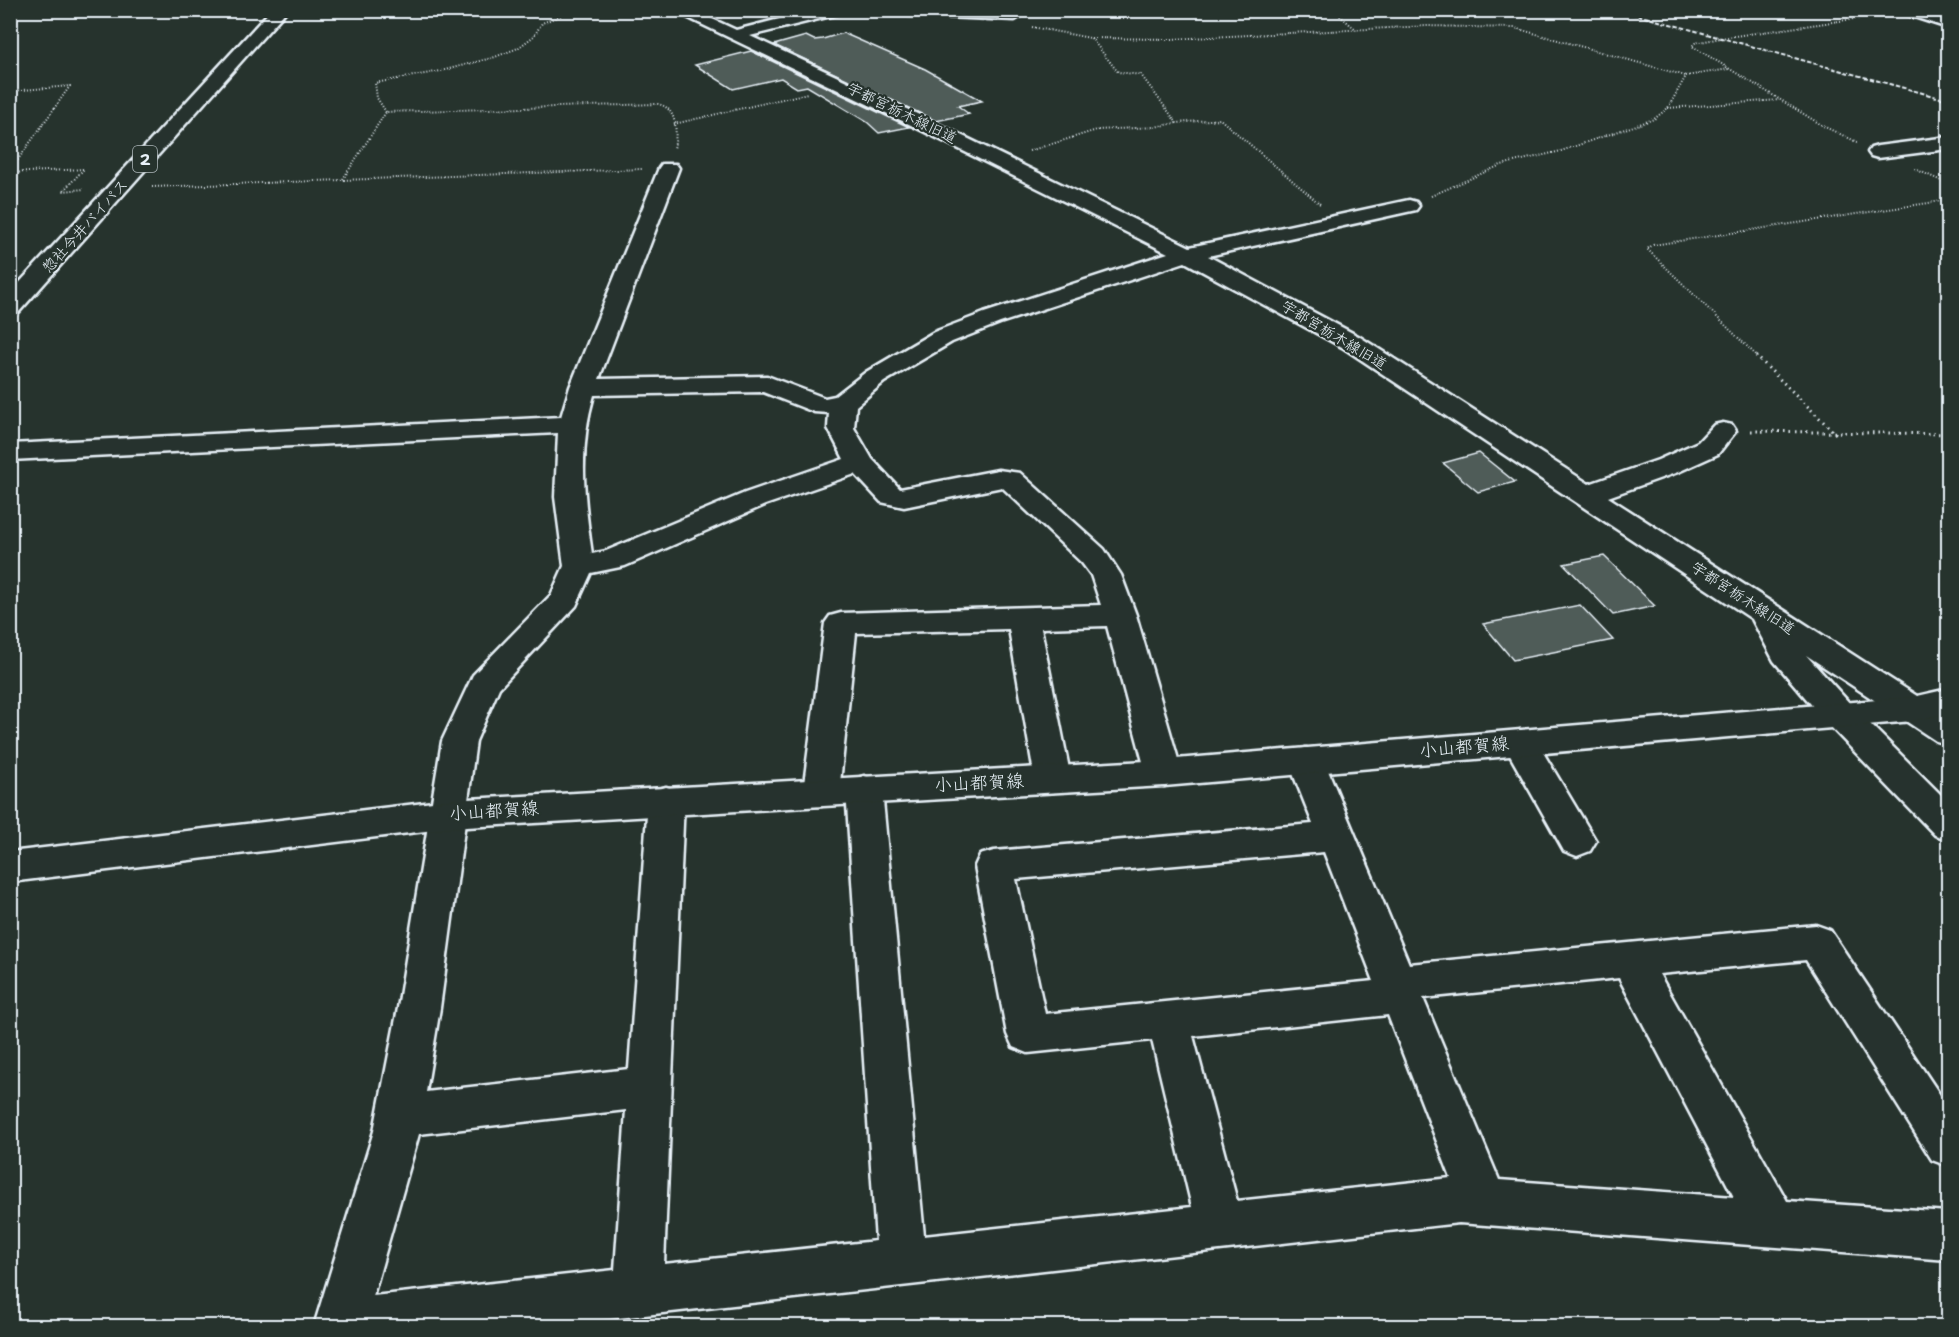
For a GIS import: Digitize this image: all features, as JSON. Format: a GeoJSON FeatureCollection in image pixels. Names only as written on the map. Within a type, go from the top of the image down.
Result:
{"type":"FeatureCollection","features":[{"type":"Feature","properties":{"kind":"street","name":"惣社今井バイパス"},"geometry":{"type":"LineString","coordinates":[[26,263],[259,10]]}},
{"type":"Feature","properties":{"kind":"street","name":"惣社今井バイパス"},"geometry":{"type":"LineString","coordinates":[[10,308],[280,10]]}},
{"type":"Feature","properties":{"kind":"street","name":"宇都宮栃木線旧道"},"geometry":{"type":"LineString","coordinates":[[679,10],[843,85],[1000,161],[1293,309],[1351,342],[1948,732]]}},
{"type":"Feature","properties":{"kind":"street"},"geometry":{"type":"LineString","coordinates":[[734,35],[837,10]]}},
{"type":"Feature","properties":{"kind":"street"},"geometry":{"type":"LineString","coordinates":[[894,10],[1015,15]]}},
{"type":"Feature","properties":{"kind":"street"},"geometry":{"type":"LineString","coordinates":[[1909,11],[1948,23]]}},
{"type":"Feature","properties":{"kind":"street"},"geometry":{"type":"LineString","coordinates":[[1878,153],[1948,143]]}},
{"type":"Feature","properties":{"kind":"street"},"geometry":{"type":"LineString","coordinates":[[669,168],[583,387],[572,424],[569,497],[579,566],[565,599],[485,683],[459,741],[450,814],[399,1116],[339,1326],[902,1260],[1459,1200],[1948,1236]]}},
{"type":"Feature","properties":{"kind":"street"},"geometry":{"type":"LineString","coordinates":[[583,387],[767,384],[790,395],[823,406],[843,403],[875,377],[943,337],[992,318],[1186,254],[1409,206]]}},
{"type":"Feature","properties":{"kind":"street"},"geometry":{"type":"LineString","coordinates":[[843,403],[841,428],[860,463],[891,496],[904,498],[998,478],[1010,479],[1094,556],[1106,575],[1120,615],[1164,773]]}},
{"type":"Feature","properties":{"kind":"street"},"geometry":{"type":"LineString","coordinates":[[10,452],[572,424]]}},
{"type":"Feature","properties":{"kind":"street"},"geometry":{"type":"LineString","coordinates":[[1585,495],[1668,466],[1708,448],[1723,431]]}},
{"type":"Feature","properties":{"kind":"street"},"geometry":{"type":"LineString","coordinates":[[579,566],[614,559],[755,500],[860,463]]}},
{"type":"Feature","properties":{"kind":"street"},"geometry":{"type":"LineString","coordinates":[[1764,612],[1786,653],[1840,716],[1948,825]]}},
{"type":"Feature","properties":{"kind":"street"},"geometry":{"type":"LineString","coordinates":[[821,792],[841,623],[1120,615]]}},
{"type":"Feature","properties":{"kind":"street"},"geometry":{"type":"LineString","coordinates":[[1023,618],[1053,779]]}},
{"type":"Feature","properties":{"kind":"street","name":"小山都賀線"},"geometry":{"type":"LineString","coordinates":[[10,867],[450,814],[1164,773],[1840,716],[1913,709],[1948,701]]}},
{"type":"Feature","properties":{"kind":"street"},"geometry":{"type":"LineString","coordinates":[[1520,743],[1577,841]]}},
{"type":"Feature","properties":{"kind":"street"},"geometry":{"type":"LineString","coordinates":[[1306,761],[1484,1201]]}},
{"type":"Feature","properties":{"kind":"street"},"geometry":{"type":"LineString","coordinates":[[864,790],[902,1260]]}},
{"type":"Feature","properties":{"kind":"street"},"geometry":{"type":"LineString","coordinates":[[638,1291],[666,801]]}},
{"type":"Feature","properties":{"kind":"street"},"geometry":{"type":"LineString","coordinates":[[1336,836],[994,866],[1028,1034],[1168,1020],[1630,960],[1816,942],[1948,1145]]}},
{"type":"Feature","properties":{"kind":"street"},"geometry":{"type":"LineString","coordinates":[[1630,960],[1773,1222]]}},
{"type":"Feature","properties":{"kind":"street"},"geometry":{"type":"LineString","coordinates":[[1168,1020],[1220,1226]]}},
{"type":"Feature","properties":{"kind":"street"},"geometry":{"type":"LineString","coordinates":[[399,1116],[649,1087]]}},
{"type":"Feature","properties":{"kind":"path"},"geometry":{"type":"LineString","coordinates":[[386,112],[377,98],[375,83],[440,72],[506,53],[532,39],[540,31],[542,23],[574,10]]}},
{"type":"Feature","properties":{"kind":"path"},"geometry":{"type":"LineString","coordinates":[[1333,10],[1359,31]]}},
{"type":"Feature","properties":{"kind":"path"},"geometry":{"type":"LineString","coordinates":[[1909,11],[1712,40],[1695,43],[1692,46],[1825,127],[1948,184]]}},
{"type":"Feature","properties":{"kind":"path"},"geometry":{"type":"LineString","coordinates":[[1015,15],[1018,22],[1028,26],[1090,38],[1172,39],[1428,26],[1515,28],[1686,76],[1730,69]]}},
{"type":"Feature","properties":{"kind":"path"},"geometry":{"type":"LineString","coordinates":[[1090,38],[1118,72],[1142,75],[1177,123]]}},
{"type":"Feature","properties":{"kind":"path"},"geometry":{"type":"LineString","coordinates":[[1409,206],[1501,165],[1561,151],[1654,119],[1668,108],[1686,76]]}},
{"type":"Feature","properties":{"kind":"path"},"geometry":{"type":"LineString","coordinates":[[386,112],[648,103],[669,108],[674,124],[843,85]]}},
{"type":"Feature","properties":{"kind":"path"},"geometry":{"type":"LineString","coordinates":[[10,91],[70,86],[10,172]]}},
{"type":"Feature","properties":{"kind":"path"},"geometry":{"type":"LineString","coordinates":[[1668,108],[1780,100]]}},
{"type":"Feature","properties":{"kind":"path"},"geometry":{"type":"LineString","coordinates":[[343,179],[386,112]]}},
{"type":"Feature","properties":{"kind":"path"},"geometry":{"type":"LineString","coordinates":[[1000,161],[1097,130],[1154,127],[1220,119],[1340,220]]}},
{"type":"Feature","properties":{"kind":"path"},"geometry":{"type":"LineString","coordinates":[[119,188],[669,168]]}},
{"type":"Feature","properties":{"kind":"path"},"geometry":{"type":"LineString","coordinates":[[10,172],[84,169],[63,191],[95,189]]}},
{"type":"Feature","properties":{"kind":"path"},"geometry":{"type":"LineString","coordinates":[[1836,434],[1647,249],[1653,245],[1948,200]]}},
{"type":"Feature","properties":{"kind":"path"},"geometry":{"type":"LineString","coordinates":[[1723,431],[1948,434]]}},
{"type":"Feature","properties":{"kind":"building"},"geometry":{"type":"Polygon","coordinates":[[[843,33],[925,69],[982,101],[958,106],[969,114],[936,121],[774,45],[806,36],[814,40],[843,33]]]}},
{"type":"Feature","properties":{"kind":"building"},"geometry":{"type":"Polygon","coordinates":[[[751,51],[909,127],[879,133],[867,122],[807,86],[797,88],[781,78],[733,89],[695,65],[751,51]]]}},
{"type":"Feature","properties":{"kind":"building"},"geometry":{"type":"Polygon","coordinates":[[[1479,453],[1515,482],[1478,492],[1443,463],[1479,453]]]}},
{"type":"Feature","properties":{"kind":"building"},"geometry":{"type":"Polygon","coordinates":[[[1604,556],[1655,606],[1613,615],[1564,564],[1604,556]]]}},
{"type":"Feature","properties":{"kind":"building"},"geometry":{"type":"Polygon","coordinates":[[[1580,605],[1613,640],[1513,660],[1483,624],[1580,605]]]}},
{"type":"Feature","properties":{"kind":"railway"},"geometry":{"type":"LineString","coordinates":[[1619,10],[1948,100]]}}]}
